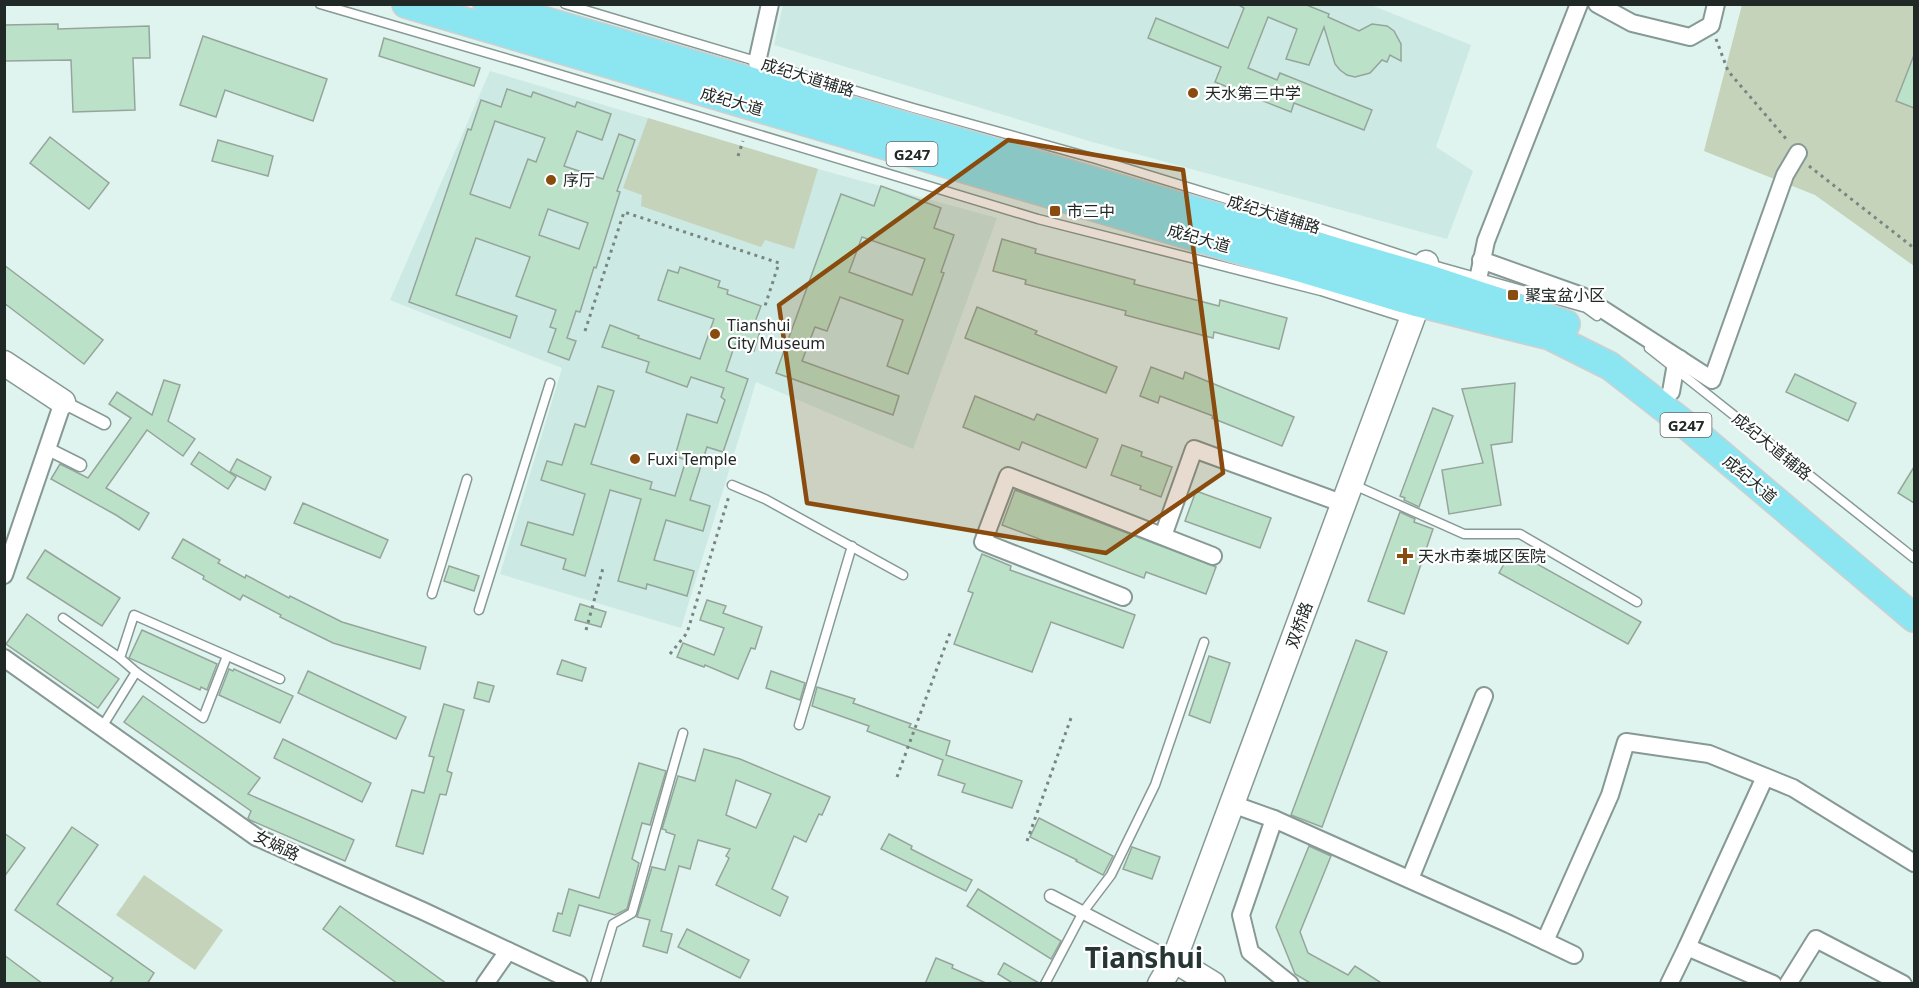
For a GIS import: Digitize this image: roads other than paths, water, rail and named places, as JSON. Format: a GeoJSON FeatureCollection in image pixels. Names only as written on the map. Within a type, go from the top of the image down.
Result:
{"type":"FeatureCollection","features":[{"type":"Feature","properties":{"kind":"highway","name":"成纪大道"},"geometry":{"type":"LineString","coordinates":[[406,4],[1421,291],[1476,286],[1560,321],[1629,360],[1675,373],[1914,595]]}},
{"type":"Feature","properties":{"kind":"highway","name":"成纪大道"},"geometry":{"type":"LineString","coordinates":[[487,4],[1421,291],[1550,336],[1610,366],[1691,429],[1914,618]]}},
{"type":"Feature","properties":{"kind":"main road","name":"双桥路"},"geometry":{"type":"LineString","coordinates":[[1160,984],[1174,960],[1421,291]]}},
{"type":"Feature","properties":{"kind":"main road"},"geometry":{"type":"LineString","coordinates":[[4,363],[63,402]]}},
{"type":"Feature","properties":{"kind":"main road"},"geometry":{"type":"LineString","coordinates":[[1174,960],[1213,984]]}},
{"type":"Feature","properties":{"kind":"street"},"geometry":{"type":"LineString","coordinates":[[757,62],[770,4]]}},
{"type":"Feature","properties":{"kind":"street"},"geometry":{"type":"LineString","coordinates":[[1476,286],[1486,241],[1579,4]]}},
{"type":"Feature","properties":{"kind":"street"},"geometry":{"type":"LineString","coordinates":[[1597,4],[1632,23],[1690,37],[1711,25],[1716,4]]}},
{"type":"Feature","properties":{"kind":"street"},"geometry":{"type":"LineString","coordinates":[[1481,260],[1582,296],[1675,373],[1712,380],[1785,175],[1798,153]]}},
{"type":"Feature","properties":{"kind":"street"},"geometry":{"type":"LineString","coordinates":[[4,575],[63,402],[104,423]]}},
{"type":"Feature","properties":{"kind":"street"},"geometry":{"type":"LineString","coordinates":[[48,449],[80,465]]}},
{"type":"Feature","properties":{"kind":"street"},"geometry":{"type":"LineString","coordinates":[[1163,536],[1194,449],[1347,494]]}},
{"type":"Feature","properties":{"kind":"street"},"geometry":{"type":"LineString","coordinates":[[1123,597],[983,542],[1008,476],[1213,556]]}},
{"type":"Feature","properties":{"kind":"street","name":"女娲路"},"geometry":{"type":"LineString","coordinates":[[4,658],[256,837],[579,984]]}},
{"type":"Feature","properties":{"kind":"street"},"geometry":{"type":"LineString","coordinates":[[1410,879],[1484,696]]}},
{"type":"Feature","properties":{"kind":"street"},"geometry":{"type":"LineString","coordinates":[[1545,941],[1610,795],[1626,742],[1709,754],[1793,788],[1914,863]]}},
{"type":"Feature","properties":{"kind":"street"},"geometry":{"type":"LineString","coordinates":[[1669,984],[1765,777]]}},
{"type":"Feature","properties":{"kind":"street"},"geometry":{"type":"LineString","coordinates":[[1232,804],[1274,819],[1410,879],[1574,955]]}},
{"type":"Feature","properties":{"kind":"street"},"geometry":{"type":"LineString","coordinates":[[1274,819],[1240,915],[1250,952],[1290,984]]}},
{"type":"Feature","properties":{"kind":"street"},"geometry":{"type":"LineString","coordinates":[[1051,896],[1174,960]]}},
{"type":"Feature","properties":{"kind":"street"},"geometry":{"type":"LineString","coordinates":[[1788,984],[1816,939],[1902,984]]}},
{"type":"Feature","properties":{"kind":"street"},"geometry":{"type":"LineString","coordinates":[[1687,947],[1773,984]]}},
{"type":"Feature","properties":{"kind":"street"},"geometry":{"type":"LineString","coordinates":[[485,984],[508,951]]}},
{"type":"Feature","properties":{"kind":"lane"},"geometry":{"type":"LineString","coordinates":[[320,4],[1038,219],[1320,291],[1421,291]]}},
{"type":"Feature","properties":{"kind":"lane","name":"成纪大道辅路"},"geometry":{"type":"LineString","coordinates":[[565,4],[913,108],[1106,162],[1295,220],[1421,291]]}},
{"type":"Feature","properties":{"kind":"lane","name":"成纪大道辅路"},"geometry":{"type":"LineString","coordinates":[[1675,373],[1914,558]]}},
{"type":"Feature","properties":{"kind":"lane"},"geometry":{"type":"LineString","coordinates":[[479,610],[549,383]]}},
{"type":"Feature","properties":{"kind":"lane"},"geometry":{"type":"LineString","coordinates":[[432,594],[467,479]]}},
{"type":"Feature","properties":{"kind":"lane"},"geometry":{"type":"LineString","coordinates":[[732,485],[765,499],[903,575]]}},
{"type":"Feature","properties":{"kind":"lane"},"geometry":{"type":"LineString","coordinates":[[1347,494],[1464,534],[1520,534],[1637,602]]}},
{"type":"Feature","properties":{"kind":"lane"},"geometry":{"type":"LineString","coordinates":[[799,725],[852,546]]}},
{"type":"Feature","properties":{"kind":"lane"},"geometry":{"type":"LineString","coordinates":[[120,658],[134,615],[280,679]]}},
{"type":"Feature","properties":{"kind":"lane"},"geometry":{"type":"LineString","coordinates":[[63,618],[203,718],[227,656]]}},
{"type":"Feature","properties":{"kind":"lane"},"geometry":{"type":"LineString","coordinates":[[1045,984],[1083,912],[1111,875],[1155,785],[1204,642]]}},
{"type":"Feature","properties":{"kind":"lane"},"geometry":{"type":"LineString","coordinates":[[102,727],[136,672]]}},
{"type":"Feature","properties":{"kind":"lane"},"geometry":{"type":"LineString","coordinates":[[595,984],[613,924],[632,913],[683,733]]}},
{"type":"Feature","properties":{"kind":"place","name":"天水第三中学"},"geometry":{"type":"Point","coordinates":[1193,93]}},
{"type":"Feature","properties":{"kind":"place","name":"序厅"},"geometry":{"type":"Point","coordinates":[551,180]}},
{"type":"Feature","properties":{"kind":"place","name":"市三中"},"geometry":{"type":"Point","coordinates":[1055,211]}},
{"type":"Feature","properties":{"kind":"place","name":"聚宝盆小区"},"geometry":{"type":"Point","coordinates":[1513,295]}},
{"type":"Feature","properties":{"kind":"place","name":"Tianshui City Museum"},"geometry":{"type":"Point","coordinates":[715,334]}},
{"type":"Feature","properties":{"kind":"place","name":"Fuxi Temple"},"geometry":{"type":"Point","coordinates":[635,459]}},
{"type":"Feature","properties":{"kind":"place","name":"天水市秦城区医院"},"geometry":{"type":"Point","coordinates":[1405,556]}},
{"type":"Feature","properties":{"kind":"district","name":"Tianshui"},"geometry":{"type":"Point","coordinates":[1144,957]}}]}
